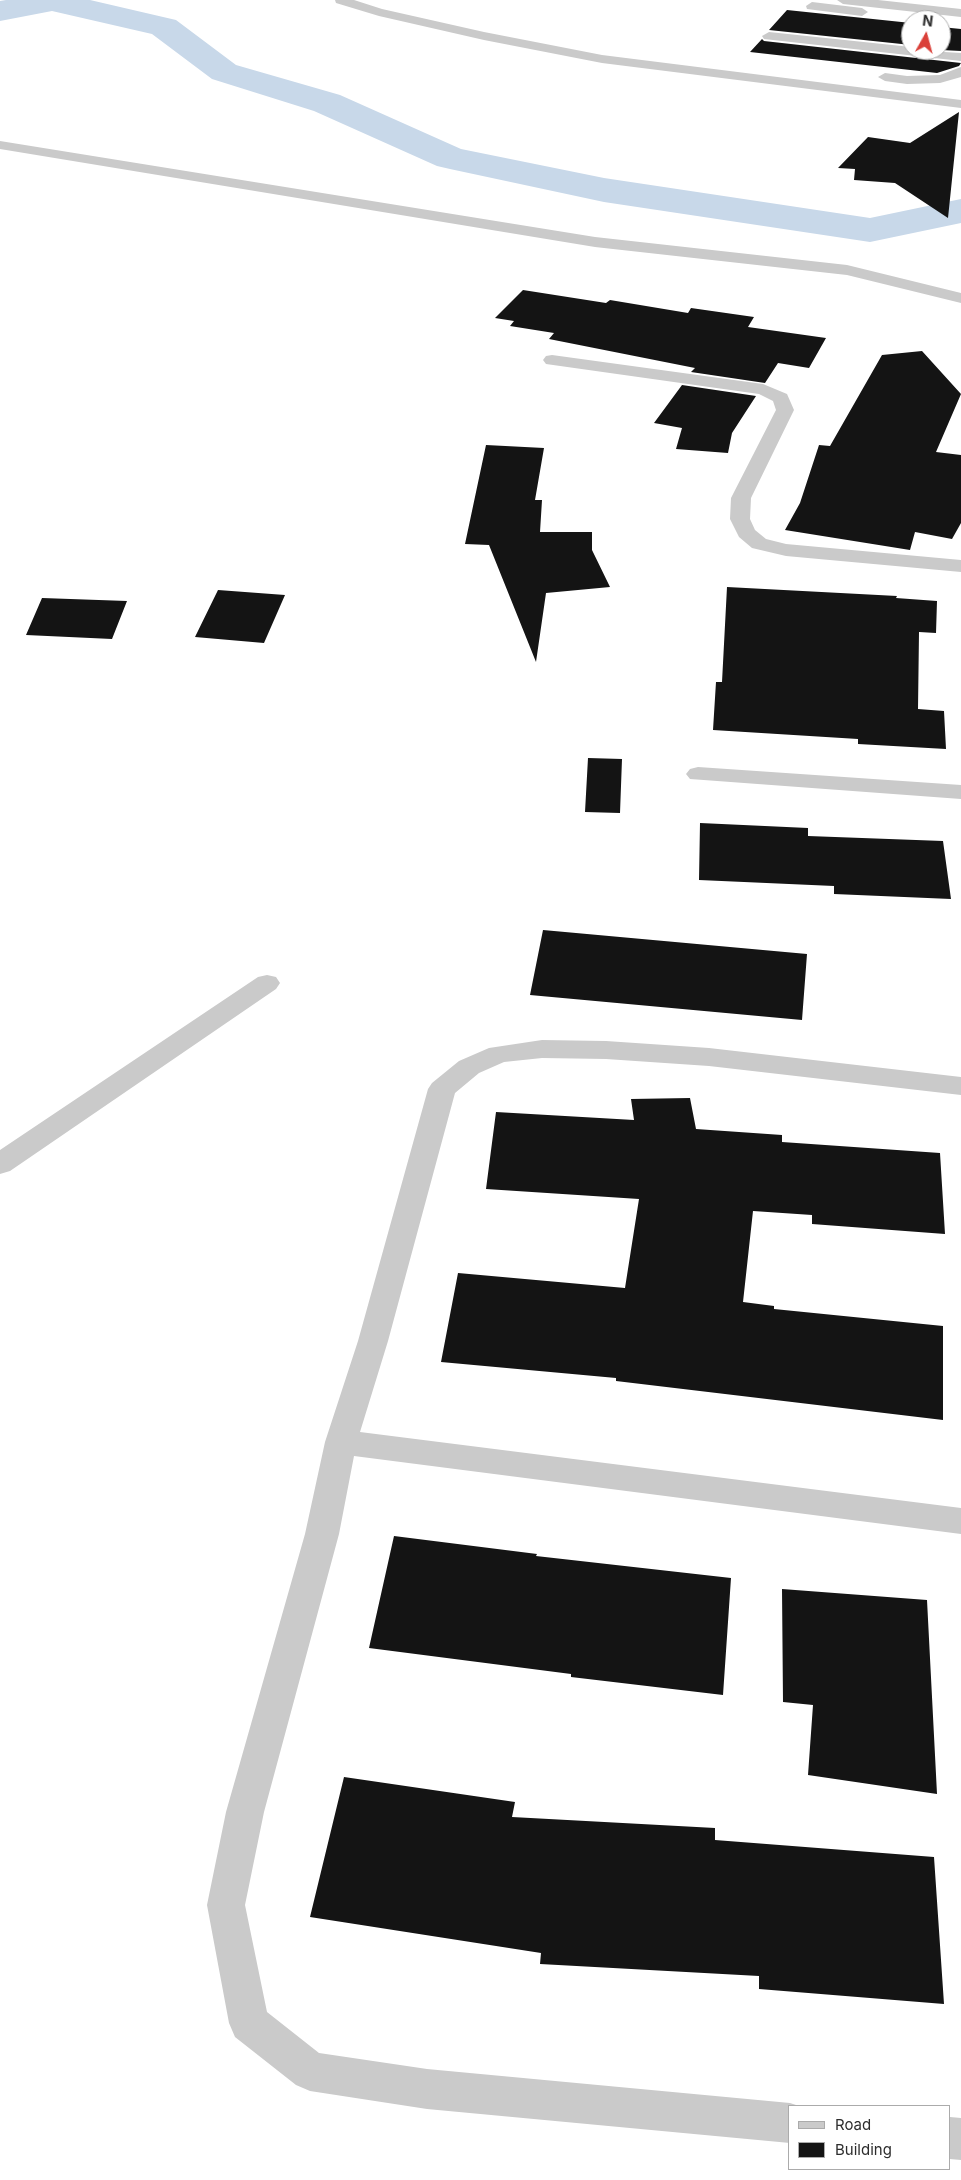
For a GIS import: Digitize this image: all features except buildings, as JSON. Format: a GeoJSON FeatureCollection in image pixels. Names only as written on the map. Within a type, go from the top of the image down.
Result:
{"type":"FeatureCollection","features":[{"type":"Feature","properties":{"kind":"street"},"geometry":{"type":"LineString","coordinates":[[341,0],[378,12],[474,34],[592,57],[961,104]]}},
{"type":"Feature","properties":{"kind":"street"},"geometry":{"type":"LineString","coordinates":[[843,0],[858,7],[901,16]]}},
{"type":"Feature","properties":{"kind":"street"},"geometry":{"type":"LineString","coordinates":[[812,6],[961,13]]}},
{"type":"Feature","properties":{"kind":"street"},"geometry":{"type":"LineString","coordinates":[[951,24],[961,13]]}},
{"type":"Feature","properties":{"kind":"street"},"geometry":{"type":"LineString","coordinates":[[790,30],[961,58]]}},
{"type":"Feature","properties":{"kind":"street"},"geometry":{"type":"LineString","coordinates":[[769,36],[901,43]]}},
{"type":"Feature","properties":{"kind":"street"},"geometry":{"type":"LineString","coordinates":[[755,79],[772,63]]}},
{"type":"Feature","properties":{"kind":"street"},"geometry":{"type":"LineString","coordinates":[[867,93],[878,76],[908,80],[940,79],[961,71]]}},
{"type":"Feature","properties":{"kind":"street"},"geometry":{"type":"LineString","coordinates":[[0,145],[596,242],[847,270],[961,298]]}},
{"type":"Feature","properties":{"kind":"street"},"geometry":{"type":"LineString","coordinates":[[552,360],[763,389],[781,398],[785,410],[740,498],[740,520],[746,533],[759,544],[786,550],[961,566]]}},
{"type":"Feature","properties":{"kind":"street"},"geometry":{"type":"LineString","coordinates":[[698,774],[961,792]]}},
{"type":"Feature","properties":{"kind":"street"},"geometry":{"type":"LineString","coordinates":[[0,1164],[267,983]]}},
{"type":"Feature","properties":{"kind":"street"},"geometry":{"type":"LineString","coordinates":[[788,2123],[427,2089],[310,2071],[249,2023],[226,1905],[245,1812],[322,1534],[341,1442],[373,1341],[442,1089],[469,1066],[499,1054],[542,1049],[606,1050],[709,1057],[961,1086]]}},
{"type":"Feature","properties":{"kind":"street"},"geometry":{"type":"LineString","coordinates":[[341,1442],[961,1521]]}},
{"type":"Feature","properties":{"kind":"waterway"},"geometry":{"type":"LineString","coordinates":[[0,11],[52,1],[164,27],[224,72],[327,103],[450,158],[604,190],[870,230],[961,211]]}}]}
